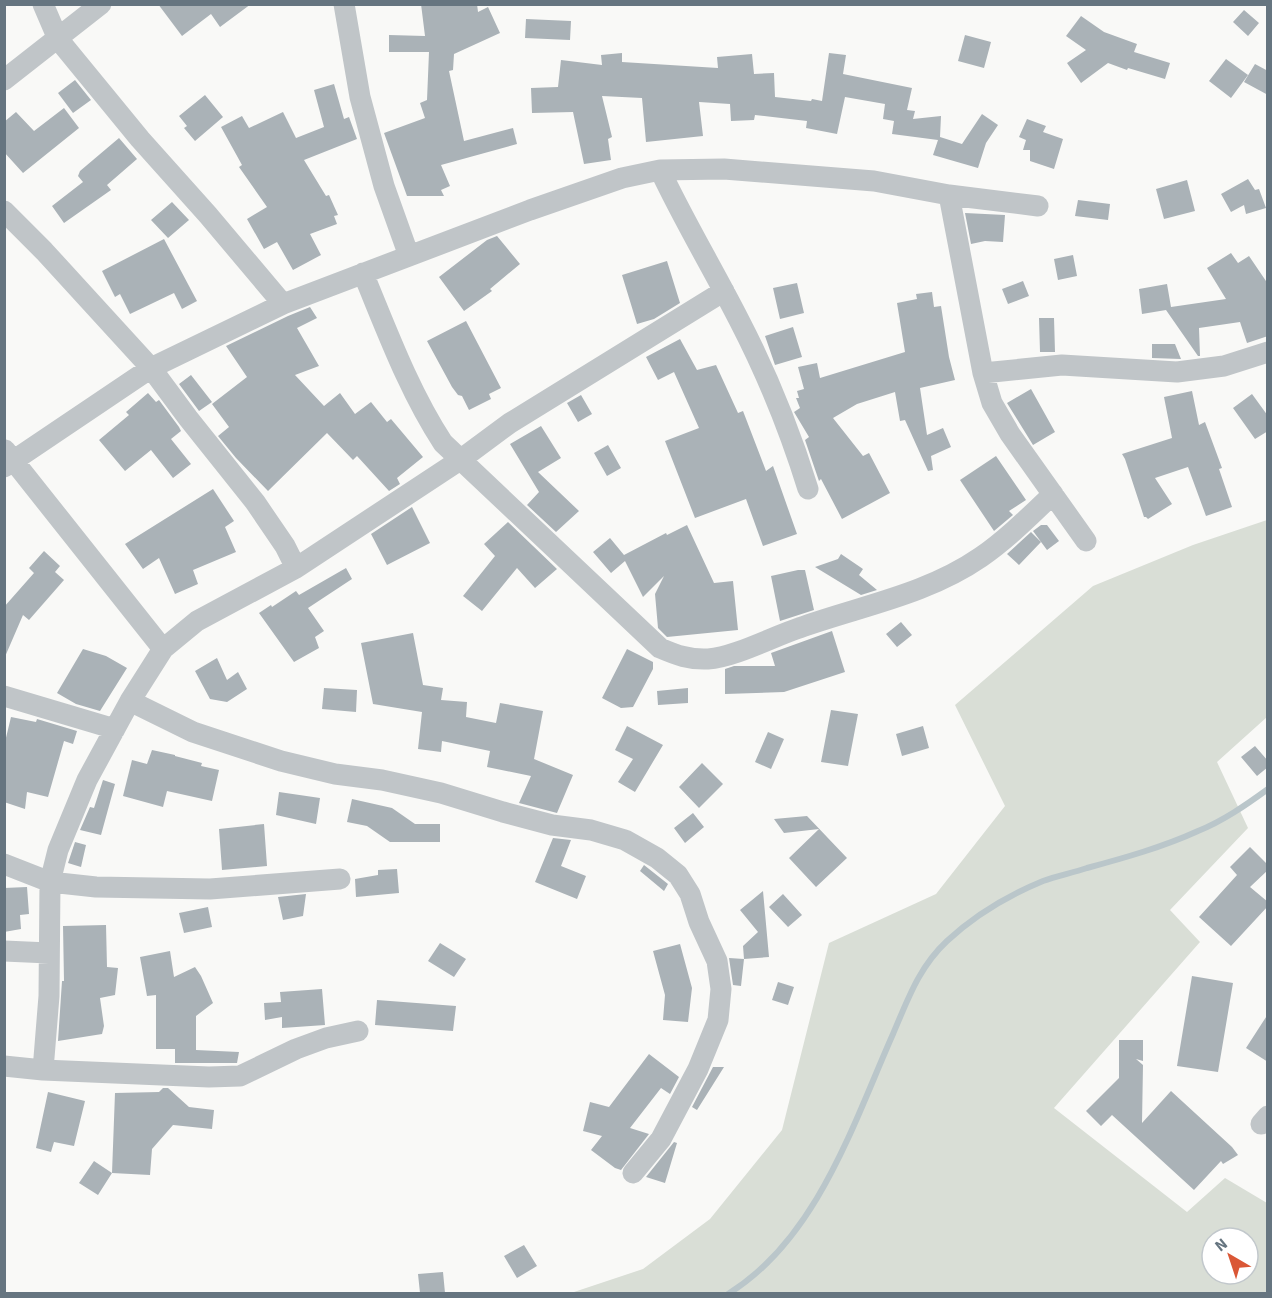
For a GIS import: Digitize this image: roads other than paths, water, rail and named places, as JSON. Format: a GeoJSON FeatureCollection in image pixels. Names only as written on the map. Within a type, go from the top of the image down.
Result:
{"type":"FeatureCollection","features":[{"type":"Feature","properties":{"kind":"street"},"geometry":{"type":"LineString","coordinates":[[43,4],[58,39],[140,139],[283,304]]}},
{"type":"Feature","properties":{"kind":"street"},"geometry":{"type":"LineString","coordinates":[[4,80],[101,4]]}},
{"type":"Feature","properties":{"kind":"street"},"geometry":{"type":"LineString","coordinates":[[344,4],[360,97],[384,186],[409,256]]}},
{"type":"Feature","properties":{"kind":"street"},"geometry":{"type":"LineString","coordinates":[[163,649],[7,459],[151,368],[283,304],[540,206],[622,178],[660,170],[724,169],[862,180],[949,195],[1038,206]]}},
{"type":"Feature","properties":{"kind":"street"},"geometry":{"type":"LineString","coordinates":[[660,170],[678,209],[768,380],[796,450],[808,489]]}},
{"type":"Feature","properties":{"kind":"street"},"geometry":{"type":"LineString","coordinates":[[949,195],[983,373],[992,403],[1010,434],[1086,541]]}},
{"type":"Feature","properties":{"kind":"street"},"geometry":{"type":"LineString","coordinates":[[4,211],[44,251],[151,368],[255,501],[296,567]]}},
{"type":"Feature","properties":{"kind":"street"},"geometry":{"type":"LineString","coordinates":[[363,273],[395,350],[428,420],[443,443],[660,648],[686,659],[710,659],[751,647],[799,628],[935,584],[981,558],[1020,526],[1053,494]]}},
{"type":"Feature","properties":{"kind":"street"},"geometry":{"type":"LineString","coordinates":[[43,1070],[49,996],[50,882],[58,850],[87,780],[130,701],[163,649],[196,621],[296,567],[460,460],[510,423],[723,291]]}},
{"type":"Feature","properties":{"kind":"street"},"geometry":{"type":"LineString","coordinates":[[983,373],[1062,365],[1177,372],[1224,366],[1268,352]]}},
{"type":"Feature","properties":{"kind":"street"},"geometry":{"type":"LineString","coordinates":[[4,696],[115,729]]}},
{"type":"Feature","properties":{"kind":"street"},"geometry":{"type":"LineString","coordinates":[[130,701],[193,732],[281,761],[335,774],[382,780],[441,793],[552,825],[591,830],[625,840],[657,858],[678,875],[690,894],[699,922],[717,961],[721,989],[718,1020],[698,1070],[661,1139],[633,1173]]}},
{"type":"Feature","properties":{"kind":"street"},"geometry":{"type":"LineString","coordinates":[[4,864],[50,882],[96,887],[210,889],[340,879]]}},
{"type":"Feature","properties":{"kind":"street"},"geometry":{"type":"LineString","coordinates":[[4,951],[49,953]]}},
{"type":"Feature","properties":{"kind":"street"},"geometry":{"type":"LineString","coordinates":[[4,1066],[43,1070],[209,1077],[240,1076],[316,1042],[358,1031]]}},
{"type":"Feature","properties":{"kind":"waterway"},"geometry":{"type":"LineString","coordinates":[[728,1294],[759,1271],[786,1243],[809,1211],[847,1141],[915,984],[937,951],[947,941],[980,915],[1030,887],[1048,879],[1143,852],[1185,837],[1225,818],[1268,789]]}}]}
